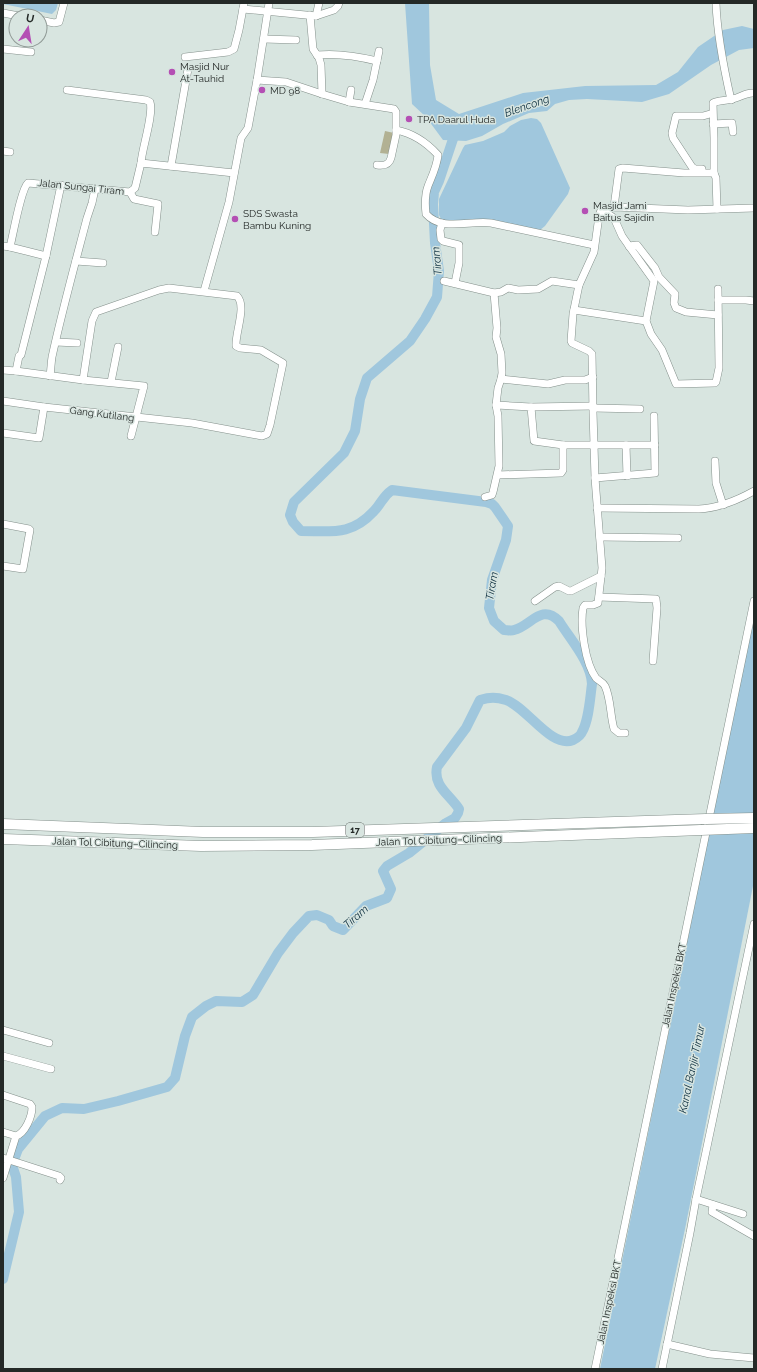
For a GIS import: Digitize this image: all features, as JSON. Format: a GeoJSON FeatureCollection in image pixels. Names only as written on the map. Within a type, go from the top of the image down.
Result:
{"type":"FeatureCollection","features":[{"type":"Feature","properties":{"kind":"highway","name":"Jalan Tol Cibitung–Cilincing"},"geometry":{"type":"LineString","coordinates":[[3,824],[203,832],[312,832],[754,818]]}},
{"type":"Feature","properties":{"kind":"highway","name":"Jalan Tol Cibitung–Cilincing"},"geometry":{"type":"LineString","coordinates":[[3,839],[201,846],[312,844],[754,828]]}},
{"type":"Feature","properties":{"kind":"street"},"geometry":{"type":"LineString","coordinates":[[48,22],[59,22],[64,3]]}},
{"type":"Feature","properties":{"kind":"street"},"geometry":{"type":"LineString","coordinates":[[83,380],[92,321],[96,312],[166,288],[204,291],[229,202],[241,138],[248,128],[269,3]]}},
{"type":"Feature","properties":{"kind":"street"},"geometry":{"type":"LineString","coordinates":[[319,3],[313,16],[313,49],[319,58],[321,65],[322,94]]}},
{"type":"Feature","properties":{"kind":"street"},"geometry":{"type":"LineString","coordinates":[[185,57],[228,52],[233,50],[244,6],[268,12],[313,16],[334,10],[339,3]]}},
{"type":"Feature","properties":{"kind":"street"},"geometry":{"type":"LineString","coordinates":[[716,3],[723,60],[732,100]]}},
{"type":"Feature","properties":{"kind":"street"},"geometry":{"type":"LineString","coordinates":[[264,39],[296,40]]}},
{"type":"Feature","properties":{"kind":"street"},"geometry":{"type":"LineString","coordinates":[[3,50],[31,52]]}},
{"type":"Feature","properties":{"kind":"street"},"geometry":{"type":"LineString","coordinates":[[364,104],[379,51]]}},
{"type":"Feature","properties":{"kind":"street"},"geometry":{"type":"LineString","coordinates":[[317,55],[331,54],[354,56],[377,61]]}},
{"type":"Feature","properties":{"kind":"street"},"geometry":{"type":"LineString","coordinates":[[171,166],[188,69]]}},
{"type":"Feature","properties":{"kind":"street"},"geometry":{"type":"LineString","coordinates":[[257,80],[286,82],[350,102],[394,109],[396,116],[396,130],[395,142],[390,162],[385,165],[377,165]]}},
{"type":"Feature","properties":{"kind":"street","name":"Jalan Sungai Tiram"},"geometry":{"type":"LineString","coordinates":[[7,247],[26,185],[31,182],[130,192],[135,188],[150,116],[150,102],[146,100],[67,90]]}},
{"type":"Feature","properties":{"kind":"street"},"geometry":{"type":"LineString","coordinates":[[350,102],[351,90]]}},
{"type":"Feature","properties":{"kind":"street"},"geometry":{"type":"LineString","coordinates":[[713,173],[714,138],[712,103],[716,101],[732,100],[754,92]]}},
{"type":"Feature","properties":{"kind":"street"},"geometry":{"type":"LineString","coordinates":[[710,114],[703,116],[676,116],[672,135],[694,168],[707,169],[713,173],[716,178],[717,209]]}},
{"type":"Feature","properties":{"kind":"street"},"geometry":{"type":"LineString","coordinates":[[713,124],[732,123],[733,132]]}},
{"type":"Feature","properties":{"kind":"street"},"geometry":{"type":"LineString","coordinates":[[396,130],[406,132],[416,137],[438,156],[428,185],[426,196],[426,214],[438,222],[453,224],[485,222],[594,245]]}},
{"type":"Feature","properties":{"kind":"street"},"geometry":{"type":"LineString","coordinates":[[141,163],[234,173]]}},
{"type":"Feature","properties":{"kind":"street"},"geometry":{"type":"LineString","coordinates":[[614,207],[619,169],[621,168],[684,173],[713,173]]}},
{"type":"Feature","properties":{"kind":"street"},"geometry":{"type":"LineString","coordinates":[[16,370],[46,256],[61,185]]}},
{"type":"Feature","properties":{"kind":"street"},"geometry":{"type":"LineString","coordinates":[[50,376],[56,342],[95,189]]}},
{"type":"Feature","properties":{"kind":"street"},"geometry":{"type":"LineString","coordinates":[[130,192],[134,199],[158,204],[155,232]]}},
{"type":"Feature","properties":{"kind":"street"},"geometry":{"type":"LineString","coordinates":[[625,733],[619,733],[614,729],[606,688],[601,681],[596,678],[587,656],[584,636],[583,608],[585,605],[598,603],[602,568],[595,478],[592,352],[572,343],[571,341],[574,310],[579,285],[594,252],[594,245],[602,208],[610,209],[614,207],[682,210],[754,208]]}},
{"type":"Feature","properties":{"kind":"street"},"geometry":{"type":"LineString","coordinates":[[600,213],[607,213],[614,218],[622,236],[654,281],[646,321],[651,334],[662,350],[676,384],[715,383],[718,378],[718,288]]}},
{"type":"Feature","properties":{"kind":"street"},"geometry":{"type":"LineString","coordinates":[[438,222],[441,239],[443,241],[459,245],[459,263],[455,283]]}},
{"type":"Feature","properties":{"kind":"street"},"geometry":{"type":"LineString","coordinates":[[629,246],[637,245],[655,268],[659,277],[675,294],[674,303],[676,308],[686,312],[718,316]]}},
{"type":"Feature","properties":{"kind":"street"},"geometry":{"type":"LineString","coordinates":[[7,247],[46,256]]}},
{"type":"Feature","properties":{"kind":"street"},"geometry":{"type":"LineString","coordinates":[[76,261],[103,263]]}},
{"type":"Feature","properties":{"kind":"street"},"geometry":{"type":"LineString","coordinates":[[444,281],[494,293],[501,292],[508,288],[518,290],[538,289],[552,281],[579,285]]}},
{"type":"Feature","properties":{"kind":"street","name":"Gang Kutilang"},"geometry":{"type":"LineString","coordinates":[[3,401],[136,418],[192,423],[201,426],[262,436],[266,435],[270,425],[283,366],[282,362],[261,350],[240,348],[236,346],[236,333],[241,312],[239,298],[237,296],[204,291]]}},
{"type":"Feature","properties":{"kind":"street"},"geometry":{"type":"LineString","coordinates":[[485,497],[492,495],[498,475],[499,456],[496,405],[498,388],[502,379],[501,354],[496,338],[497,328],[494,293]]}},
{"type":"Feature","properties":{"kind":"street"},"geometry":{"type":"LineString","coordinates":[[718,300],[754,301]]}},
{"type":"Feature","properties":{"kind":"street"},"geometry":{"type":"LineString","coordinates":[[574,310],[646,321]]}},
{"type":"Feature","properties":{"kind":"street"},"geometry":{"type":"LineString","coordinates":[[56,342],[77,343]]}},
{"type":"Feature","properties":{"kind":"street"},"geometry":{"type":"LineString","coordinates":[[111,382],[118,347]]}},
{"type":"Feature","properties":{"kind":"street"},"geometry":{"type":"LineString","coordinates":[[3,370],[16,370],[50,376],[144,386],[131,436]]}},
{"type":"Feature","properties":{"kind":"street"},"geometry":{"type":"LineString","coordinates":[[502,379],[548,384],[564,380],[585,380],[593,377]]}},
{"type":"Feature","properties":{"kind":"street"},"geometry":{"type":"LineString","coordinates":[[496,405],[531,407],[593,407],[640,410]]}},
{"type":"Feature","properties":{"kind":"street"},"geometry":{"type":"LineString","coordinates":[[3,434],[39,438],[44,407]]}},
{"type":"Feature","properties":{"kind":"street"},"geometry":{"type":"LineString","coordinates":[[531,407],[534,441],[563,445],[655,445]]}},
{"type":"Feature","properties":{"kind":"street"},"geometry":{"type":"LineString","coordinates":[[595,478],[655,473],[654,416]]}},
{"type":"Feature","properties":{"kind":"street"},"geometry":{"type":"LineString","coordinates":[[498,475],[561,473],[563,470],[563,445]]}},
{"type":"Feature","properties":{"kind":"street"},"geometry":{"type":"LineString","coordinates":[[626,445],[627,476]]}},
{"type":"Feature","properties":{"kind":"street"},"geometry":{"type":"LineString","coordinates":[[715,461],[716,483],[723,505]]}},
{"type":"Feature","properties":{"kind":"street"},"geometry":{"type":"LineString","coordinates":[[597,508],[713,508],[735,501],[754,491]]}},
{"type":"Feature","properties":{"kind":"street"},"geometry":{"type":"LineString","coordinates":[[3,524],[30,530],[23,569],[3,566]]}},
{"type":"Feature","properties":{"kind":"street"},"geometry":{"type":"LineString","coordinates":[[600,537],[678,538]]}},
{"type":"Feature","properties":{"kind":"street"},"geometry":{"type":"LineString","coordinates":[[535,601],[555,587],[559,586],[571,591],[601,576]]}},
{"type":"Feature","properties":{"kind":"street"},"geometry":{"type":"LineString","coordinates":[[599,597],[657,599],[653,662]]}},
{"type":"Feature","properties":{"kind":"street","name":"Jalan Inspeksi BKT"},"geometry":{"type":"LineString","coordinates":[[595,1369],[754,601]]}},
{"type":"Feature","properties":{"kind":"street"},"geometry":{"type":"LineString","coordinates":[[662,1369],[754,924]]}},
{"type":"Feature","properties":{"kind":"street"},"geometry":{"type":"LineString","coordinates":[[3,1030],[49,1043]]}},
{"type":"Feature","properties":{"kind":"street"},"geometry":{"type":"LineString","coordinates":[[3,1056],[51,1070]]}},
{"type":"Feature","properties":{"kind":"street"},"geometry":{"type":"LineString","coordinates":[[3,1095],[32,1106],[28,1122],[22,1133],[16,1136],[7,1160],[3,1178]]}},
{"type":"Feature","properties":{"kind":"street"},"geometry":{"type":"LineString","coordinates":[[3,1132],[16,1136]]}},
{"type":"Feature","properties":{"kind":"street"},"geometry":{"type":"LineString","coordinates":[[7,1160],[59,1176],[61,1178],[60,1180]]}},
{"type":"Feature","properties":{"kind":"street"},"geometry":{"type":"LineString","coordinates":[[696,1199],[743,1214]]}},
{"type":"Feature","properties":{"kind":"street"},"geometry":{"type":"LineString","coordinates":[[713,1205],[712,1212],[754,1236]]}},
{"type":"Feature","properties":{"kind":"street"},"geometry":{"type":"LineString","coordinates":[[667,1344],[710,1354],[754,1358]]}},
{"type":"Feature","properties":{"kind":"green space"},"geometry":{"type":"Polygon","coordinates":[[[385,131],[394,133],[389,154],[380,153],[385,131]]]}},
{"type":"Feature","properties":{"kind":"water"},"geometry":{"type":"Polygon","coordinates":[[[58,3],[56,10],[52,14],[48,13],[48,8],[23,8],[3,4],[58,3]]]}},
{"type":"Feature","properties":{"kind":"water","name":"Blencong"},"geometry":{"type":"Polygon","coordinates":[[[405,3],[429,3],[430,65],[436,100],[459,114],[523,93],[585,86],[656,85],[678,72],[698,47],[723,30],[742,26],[754,29],[754,48],[739,50],[711,65],[669,94],[642,102],[587,99],[569,100],[555,104],[547,111],[529,113],[503,124],[482,136],[466,141],[443,140],[426,117],[412,104],[405,3]]]}},
{"type":"Feature","properties":{"kind":"water"},"geometry":{"type":"Polygon","coordinates":[[[531,118],[537,119],[541,123],[570,188],[568,194],[545,226],[540,230],[442,221],[439,215],[439,199],[465,145],[483,141],[504,132],[510,126],[521,120],[531,118]]]}},
{"type":"Feature","properties":{"kind":"water","name":"Kanal Banjir Timur"},"geometry":{"type":"Polygon","coordinates":[[[754,614],[754,881],[685,1229],[655,1369],[600,1369],[754,614]]]}},
{"type":"Feature","properties":{"kind":"waterway","name":"Tiram"},"geometry":{"type":"LineString","coordinates":[[3,1279],[19,1212],[16,1177],[12,1165],[18,1149],[45,1116],[62,1108],[84,1109],[167,1087],[175,1078],[185,1036],[192,1017],[206,1006],[216,1001],[242,1002],[253,995],[278,953],[293,933],[309,916],[317,915],[329,920],[333,926],[343,930],[366,906],[387,898],[391,889],[383,871],[387,866],[409,853],[446,823],[455,818],[458,813],[459,809],[443,790],[437,779],[437,767],[466,728],[480,700],[487,698],[499,698],[514,704],[556,739],[565,741],[573,740],[581,734],[584,727],[590,702],[592,684],[591,676],[584,659],[559,621],[553,616],[547,614],[541,615],[514,630],[504,630],[494,621],[489,608],[492,580],[506,540],[508,526],[492,504],[392,490],[366,519],[349,528],[332,531],[301,531],[293,522],[290,515],[294,502],[344,453],[355,431],[360,399],[367,378],[410,341],[425,319],[437,297],[439,271],[435,243],[433,204],[434,192],[455,133]]}},
{"type":"Feature","properties":{"kind":"place","name":"Masjid Nur At-Tauhid"},"geometry":{"type":"Point","coordinates":[172,72]}},
{"type":"Feature","properties":{"kind":"place","name":"MD 98"},"geometry":{"type":"Point","coordinates":[262,90]}},
{"type":"Feature","properties":{"kind":"place","name":"TPA Daarul Huda"},"geometry":{"type":"Point","coordinates":[409,119]}},
{"type":"Feature","properties":{"kind":"place","name":"Masjid Jami Baitus Sajidin"},"geometry":{"type":"Point","coordinates":[585,211]}},
{"type":"Feature","properties":{"kind":"place","name":"SDS Swasta Bambu Kuning"},"geometry":{"type":"Point","coordinates":[235,219]}}]}
